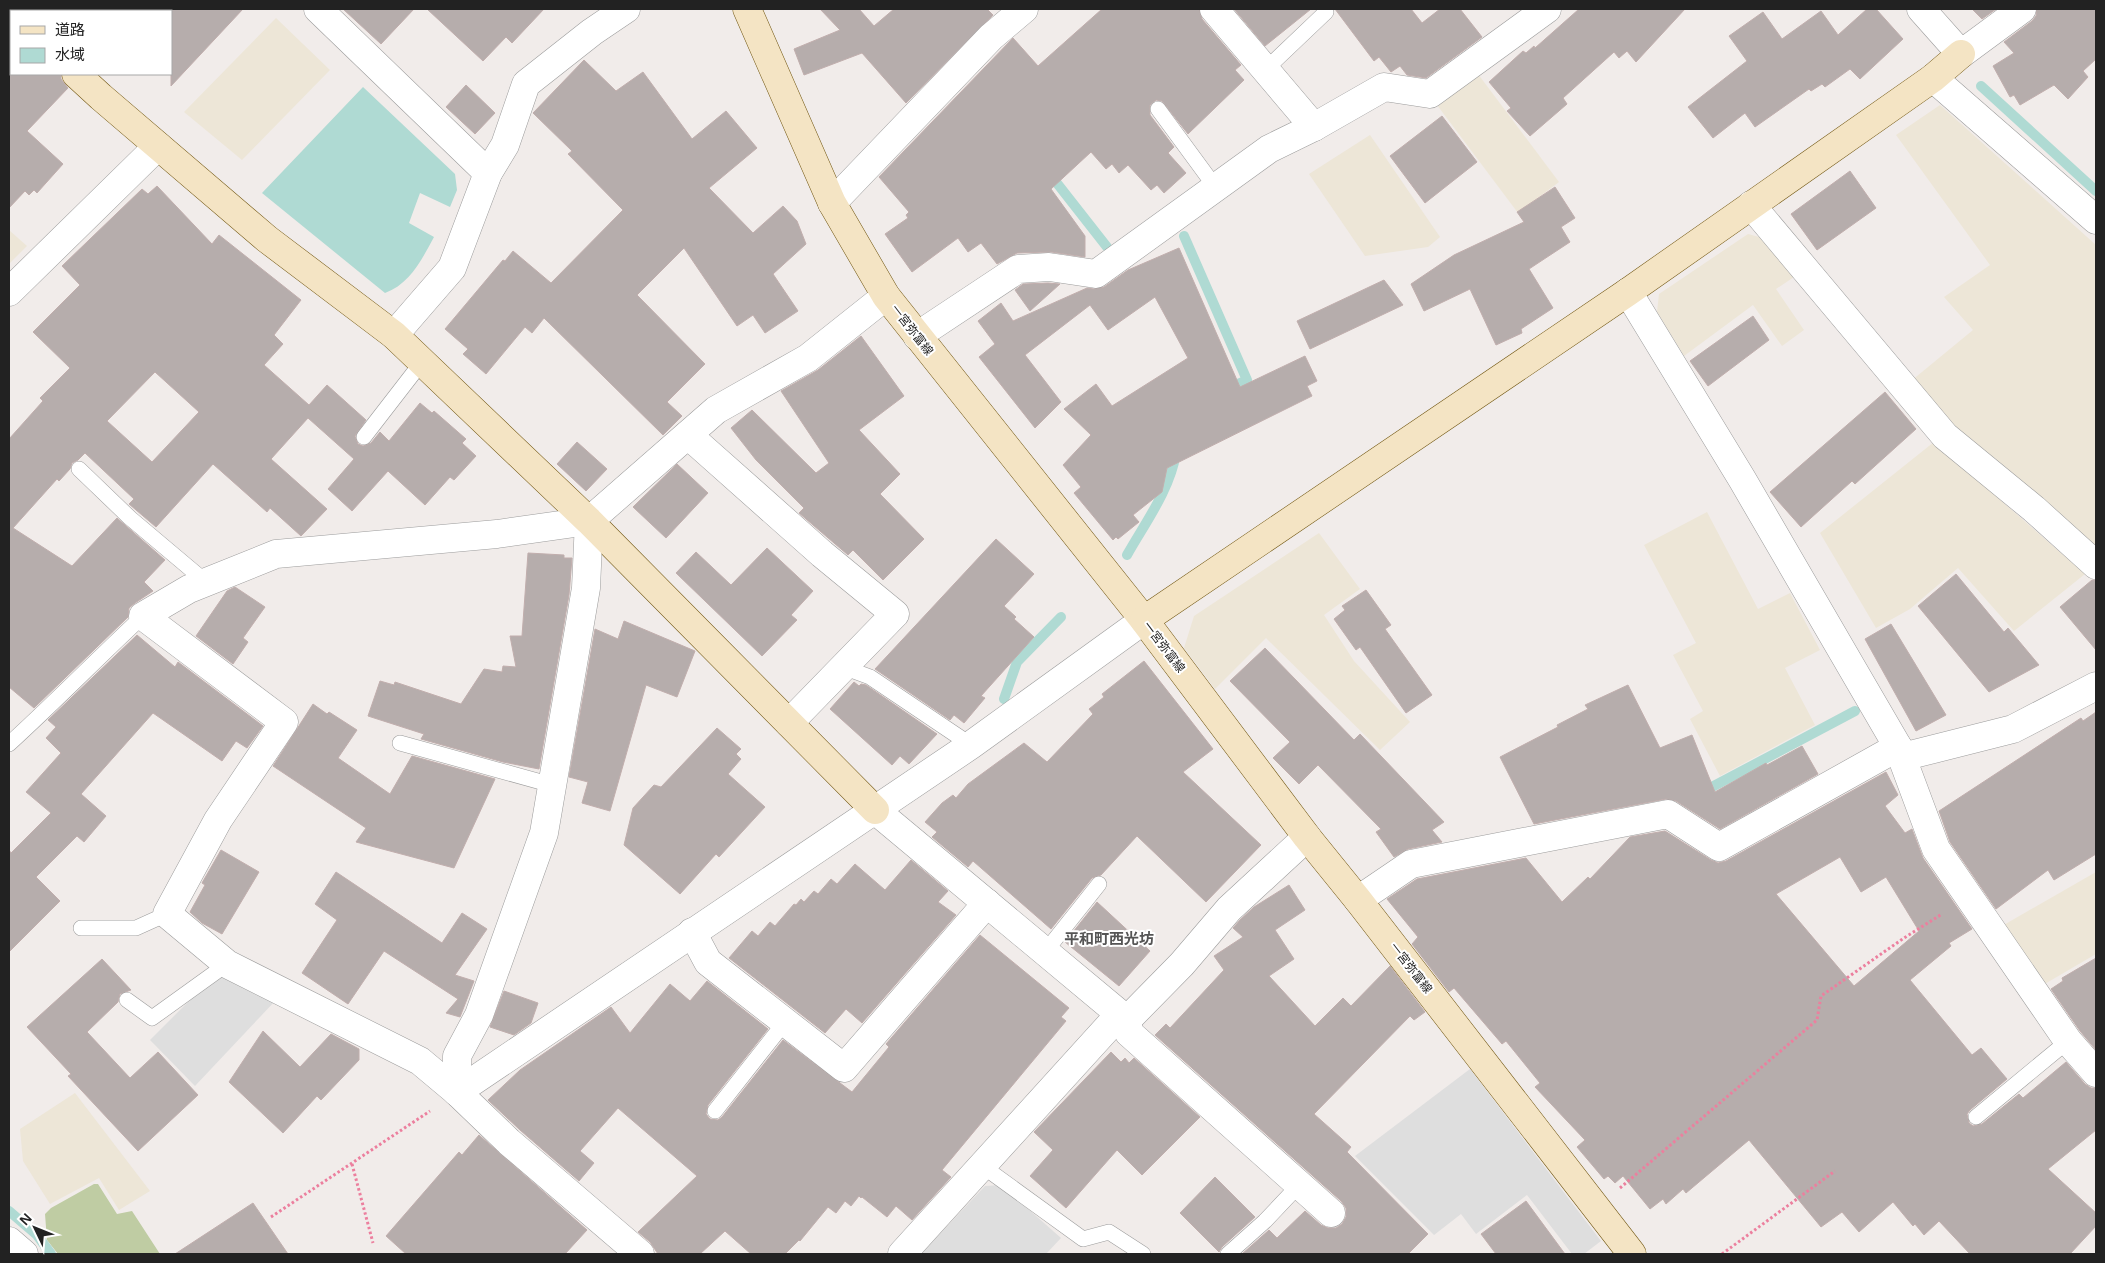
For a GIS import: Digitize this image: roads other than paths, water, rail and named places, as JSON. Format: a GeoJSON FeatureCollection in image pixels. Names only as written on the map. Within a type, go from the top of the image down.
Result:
{"type":"FeatureCollection","features":[{"type":"Feature","properties":{"kind":"street"},"geometry":{"type":"LineString","coordinates":[[318,9],[488,173]]}},
{"type":"Feature","properties":{"kind":"street"},"geometry":{"type":"LineString","coordinates":[[394,335],[452,268],[488,173],[505,145],[526,84],[592,32],[626,9]]}},
{"type":"Feature","properties":{"kind":"street","name":"一宮弥富線"},"geometry":{"type":"LineString","coordinates":[[747,9],[832,202],[886,296],[1144,620],[1307,837],[1632,1254]]}},
{"type":"Feature","properties":{"kind":"street"},"geometry":{"type":"LineString","coordinates":[[832,202],[991,38],[1024,9]]}},
{"type":"Feature","properties":{"kind":"street"},"geometry":{"type":"LineString","coordinates":[[1214,9],[1314,127]]}},
{"type":"Feature","properties":{"kind":"street"},"geometry":{"type":"LineString","coordinates":[[917,336],[1018,269],[1049,267],[1096,274],[1269,149],[1314,127],[1384,87],[1430,94],[1547,9]]}},
{"type":"Feature","properties":{"kind":"street"},"geometry":{"type":"LineString","coordinates":[[1921,9],[1961,54]]}},
{"type":"Feature","properties":{"kind":"street"},"geometry":{"type":"LineString","coordinates":[[457,1092],[971,745],[1144,620],[1628,292],[1933,78],[1961,54],[2022,9]]}},
{"type":"Feature","properties":{"kind":"street"},"geometry":{"type":"LineString","coordinates":[[77,75],[267,239],[394,335],[589,521],[875,810],[1124,1017],[1129,1033],[1331,1213]]}},
{"type":"Feature","properties":{"kind":"street"},"geometry":{"type":"LineString","coordinates":[[1933,78],[2096,220]]}},
{"type":"Feature","properties":{"kind":"street"},"geometry":{"type":"LineString","coordinates":[[9,292],[158,146]]}},
{"type":"Feature","properties":{"kind":"street"},"geometry":{"type":"LineString","coordinates":[[1751,205],[1945,436],[2034,509],[2096,565]]}},
{"type":"Feature","properties":{"kind":"street"},"geometry":{"type":"LineString","coordinates":[[1628,292],[1742,479],[1900,752],[1936,849],[2068,1041],[2096,1073]]}},
{"type":"Feature","properties":{"kind":"street"},"geometry":{"type":"LineString","coordinates":[[640,1254],[509,1142],[457,1092],[420,1061],[227,964],[167,914],[218,820],[284,722],[143,616],[189,589],[276,554],[497,534],[589,521],[716,410],[808,358],[886,296]]}},
{"type":"Feature","properties":{"kind":"street"},"geometry":{"type":"LineString","coordinates":[[688,435],[822,554],[895,614],[789,723]]}},
{"type":"Feature","properties":{"kind":"street"},"geometry":{"type":"LineString","coordinates":[[457,1092],[458,1056],[479,1015],[544,832],[586,588],[589,521]]}},
{"type":"Feature","properties":{"kind":"street"},"geometry":{"type":"LineString","coordinates":[[1358,900],[1411,864],[1668,814],[1719,847],[1900,752],[2013,729],[2096,686]]}},
{"type":"Feature","properties":{"kind":"street"},"geometry":{"type":"LineString","coordinates":[[902,1254],[981,1165],[1124,1017],[1182,964],[1229,909],[1307,837]]}},
{"type":"Feature","properties":{"kind":"street"},"geometry":{"type":"LineString","coordinates":[[692,932],[708,962],[844,1068],[987,903]]}},
{"type":"Feature","properties":{"kind":"street"},"geometry":{"type":"LineString","coordinates":[[9,1240],[24,1254]]}},
{"type":"Feature","properties":{"kind":"lane"},"geometry":{"type":"LineString","coordinates":[[1265,70],[1326,12]]}},
{"type":"Feature","properties":{"kind":"lane"},"geometry":{"type":"LineString","coordinates":[[1158,109],[1216,188]]}},
{"type":"Feature","properties":{"kind":"lane"},"geometry":{"type":"LineString","coordinates":[[364,437],[422,362]]}},
{"type":"Feature","properties":{"kind":"lane"},"geometry":{"type":"LineString","coordinates":[[79,469],[130,518],[206,582]]}},
{"type":"Feature","properties":{"kind":"lane"},"geometry":{"type":"LineString","coordinates":[[9,744],[143,616]]}},
{"type":"Feature","properties":{"kind":"lane"},"geometry":{"type":"LineString","coordinates":[[843,667],[870,677],[971,745]]}},
{"type":"Feature","properties":{"kind":"lane"},"geometry":{"type":"LineString","coordinates":[[400,743],[552,785]]}},
{"type":"Feature","properties":{"kind":"lane"},"geometry":{"type":"LineString","coordinates":[[1045,952],[1100,884]]}},
{"type":"Feature","properties":{"kind":"lane"},"geometry":{"type":"LineString","coordinates":[[81,928],[136,928],[167,914]]}},
{"type":"Feature","properties":{"kind":"lane"},"geometry":{"type":"LineString","coordinates":[[127,1000],[152,1018],[227,964]]}},
{"type":"Feature","properties":{"kind":"lane"},"geometry":{"type":"LineString","coordinates":[[715,1111],[785,1022]]}},
{"type":"Feature","properties":{"kind":"lane"},"geometry":{"type":"LineString","coordinates":[[1976,1117],[2068,1041]]}},
{"type":"Feature","properties":{"kind":"lane"},"geometry":{"type":"LineString","coordinates":[[981,1165],[1083,1239],[1109,1232],[1143,1254]]}},
{"type":"Feature","properties":{"kind":"lane"},"geometry":{"type":"LineString","coordinates":[[1228,1254],[1265,1221],[1299,1185]]}},
{"type":"Feature","properties":{"kind":"water"},"geometry":{"type":"Polygon","coordinates":[[[363,87],[455,174],[457,190],[450,207],[420,193],[409,223],[434,237],[420,262],[402,284],[385,293],[262,193],[363,87]]]}},
{"type":"Feature","properties":{"kind":"waterway"},"geometry":{"type":"LineString","coordinates":[[1981,86],[2096,191]]}},
{"type":"Feature","properties":{"kind":"waterway"},"geometry":{"type":"LineString","coordinates":[[1049,173],[1107,247]]}},
{"type":"Feature","properties":{"kind":"waterway"},"geometry":{"type":"LineString","coordinates":[[1184,236],[1247,380],[1226,389]]}},
{"type":"Feature","properties":{"kind":"waterway"},"geometry":{"type":"LineString","coordinates":[[1127,555],[1163,493],[1176,453]]}},
{"type":"Feature","properties":{"kind":"waterway"},"geometry":{"type":"LineString","coordinates":[[1004,699],[1017,662],[1061,617]]}},
{"type":"Feature","properties":{"kind":"waterway"},"geometry":{"type":"LineString","coordinates":[[1710,788],[1855,711]]}},
{"type":"Feature","properties":{"kind":"waterway"},"geometry":{"type":"LineString","coordinates":[[9,1211],[37,1235],[51,1254]]}},
{"type":"Feature","properties":{"kind":"district","name":"平和町西光坊"},"geometry":{"type":"Point","coordinates":[1109,939]}}]}
